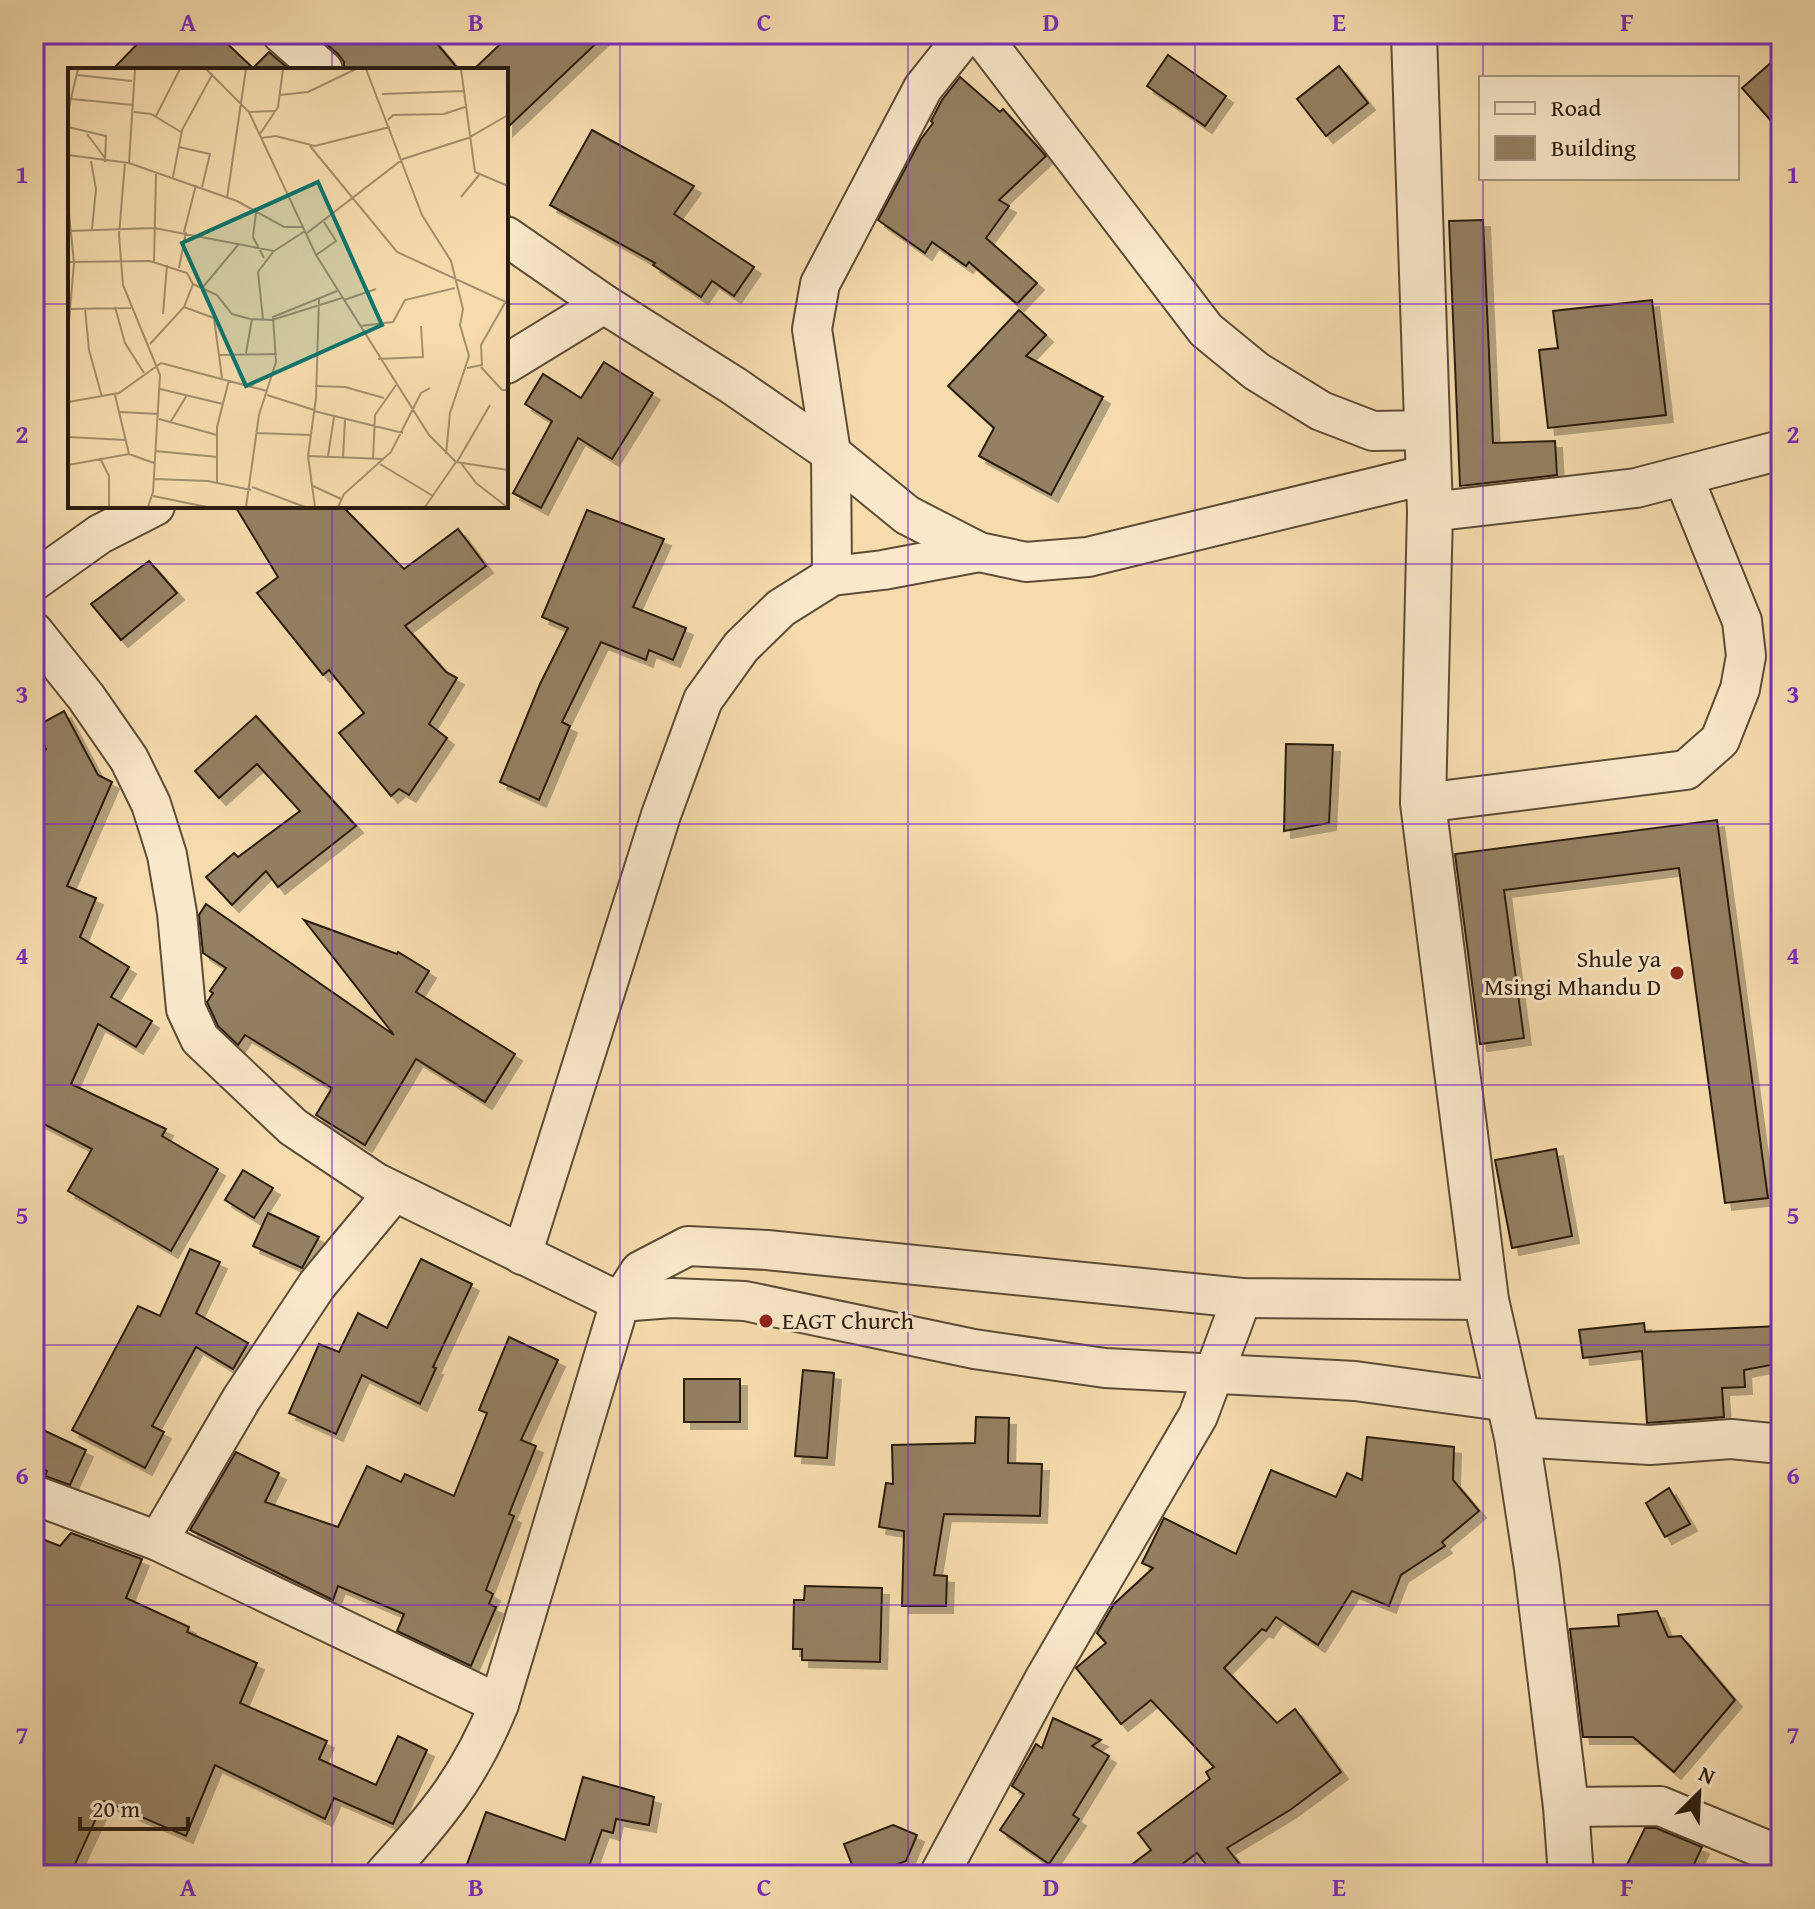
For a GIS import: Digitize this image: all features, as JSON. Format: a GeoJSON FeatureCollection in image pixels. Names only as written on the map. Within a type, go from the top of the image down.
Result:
{"type":"FeatureCollection","features":[{"type":"Feature","properties":{"kind":"street"},"geometry":{"type":"LineString","coordinates":[[282,34],[321,68]]}},
{"type":"Feature","properties":{"kind":"street"},"geometry":{"type":"LineString","coordinates":[[832,576],[831,453],[812,329],[820,284],[923,88],[966,34]]}},
{"type":"Feature","properties":{"kind":"street"},"geometry":{"type":"LineString","coordinates":[[980,34],[1206,330],[1256,371],[1321,411],[1373,431],[1427,430]]}},
{"type":"Feature","properties":{"kind":"street"},"geometry":{"type":"LineString","coordinates":[[1414,34],[1429,493],[1423,803],[1486,1300],[1513,1419],[1537,1568],[1566,1807],[1571,1875]]}},
{"type":"Feature","properties":{"kind":"street"},"geometry":{"type":"LineString","coordinates":[[508,237],[831,453],[907,515],[979,552],[1026,562],[1088,557],[1429,493],[1636,488],[1781,450]]}},
{"type":"Feature","properties":{"kind":"street"},"geometry":{"type":"LineString","coordinates":[[508,363],[604,304]]}},
{"type":"Feature","properties":{"kind":"street"},"geometry":{"type":"LineString","coordinates":[[1423,803],[1686,770],[1720,740],[1740,689],[1746,656],[1742,621],[1683,476]]}},
{"type":"Feature","properties":{"kind":"street"},"geometry":{"type":"LineString","coordinates":[[34,581],[100,534],[151,508]]}},
{"type":"Feature","properties":{"kind":"street"},"geometry":{"type":"LineString","coordinates":[[522,1255],[661,815],[703,700],[741,647],[781,608],[832,576],[979,552]]}},
{"type":"Feature","properties":{"kind":"street"},"geometry":{"type":"LineString","coordinates":[[34,632],[112,734],[129,759],[151,804],[167,855],[175,898],[186,1009],[200,1039],[293,1127],[375,1182],[620,1302],[672,1298],[745,1301],[974,1349],[1105,1368],[1355,1381],[1513,1419],[1650,1445],[1731,1439],[1781,1444]]}},
{"type":"Feature","properties":{"kind":"street"},"geometry":{"type":"LineString","coordinates":[[158,1541],[242,1398],[317,1285],[394,1192]]}},
{"type":"Feature","properties":{"kind":"street"},"geometry":{"type":"LineString","coordinates":[[384,1875],[455,1791],[483,1743],[499,1704],[620,1302],[640,1271],[688,1246],[767,1250],[1242,1298],[1486,1300]]}},
{"type":"Feature","properties":{"kind":"street"},"geometry":{"type":"LineString","coordinates":[[939,1875],[1045,1678],[1198,1416],[1242,1298]]}},
{"type":"Feature","properties":{"kind":"street"},"geometry":{"type":"LineString","coordinates":[[34,1495],[158,1541],[499,1704]]}},
{"type":"Feature","properties":{"kind":"street"},"geometry":{"type":"LineString","coordinates":[[1566,1807],[1660,1806],[1781,1856]]}},
{"type":"Feature","properties":{"kind":"building"},"geometry":{"type":"Polygon","coordinates":[[[147,34],[217,34],[253,68],[114,68],[147,34]]]}},
{"type":"Feature","properties":{"kind":"building"},"geometry":{"type":"Polygon","coordinates":[[[315,34],[429,34],[457,68],[344,68],[338,54],[315,34]]]}},
{"type":"Feature","properties":{"kind":"building"},"geometry":{"type":"Polygon","coordinates":[[[511,34],[606,34],[508,127],[508,68],[475,68],[511,34]]]}},
{"type":"Feature","properties":{"kind":"building"},"geometry":{"type":"Polygon","coordinates":[[[269,52],[288,68],[253,68],[269,52]]]}},
{"type":"Feature","properties":{"kind":"building"},"geometry":{"type":"Polygon","coordinates":[[[1781,54],[1781,132],[1742,88],[1781,54]]]}},
{"type":"Feature","properties":{"kind":"building"},"geometry":{"type":"Polygon","coordinates":[[[1168,55],[1226,96],[1205,126],[1147,86],[1168,55]]]}},
{"type":"Feature","properties":{"kind":"building"},"geometry":{"type":"Polygon","coordinates":[[[1339,66],[1368,103],[1326,136],[1297,99],[1339,66]]]}},
{"type":"Feature","properties":{"kind":"building"},"geometry":{"type":"Polygon","coordinates":[[[960,77],[1000,112],[1003,109],[1046,156],[999,200],[1009,206],[986,238],[1037,283],[1017,304],[969,262],[966,266],[932,242],[925,253],[878,220],[921,139],[933,123],[931,121],[942,100],[960,77]]]}},
{"type":"Feature","properties":{"kind":"building"},"geometry":{"type":"Polygon","coordinates":[[[592,130],[694,186],[674,214],[754,267],[734,296],[712,281],[701,297],[653,265],[655,263],[550,205],[592,130]]]}},
{"type":"Feature","properties":{"kind":"building"},"geometry":{"type":"Polygon","coordinates":[[[1483,220],[1493,443],[1555,441],[1557,475],[1460,486],[1449,221],[1483,220]]]}},
{"type":"Feature","properties":{"kind":"building"},"geometry":{"type":"Polygon","coordinates":[[[1652,300],[1666,415],[1548,428],[1539,350],[1558,348],[1553,311],[1652,300]]]}},
{"type":"Feature","properties":{"kind":"building"},"geometry":{"type":"Polygon","coordinates":[[[1019,310],[1046,335],[1026,356],[1103,397],[1051,495],[979,456],[994,428],[948,386],[1019,310]]]}},
{"type":"Feature","properties":{"kind":"building"},"geometry":{"type":"Polygon","coordinates":[[[604,362],[653,393],[612,459],[578,438],[541,508],[513,493],[552,421],[525,404],[543,374],[581,398],[604,362]]]}},
{"type":"Feature","properties":{"kind":"building"},"geometry":{"type":"Polygon","coordinates":[[[236,508],[344,508],[404,569],[458,529],[486,566],[405,626],[446,672],[457,678],[429,724],[447,738],[409,795],[399,789],[391,796],[339,733],[364,713],[329,670],[323,675],[257,593],[278,577],[236,508]]]}},
{"type":"Feature","properties":{"kind":"building"},"geometry":{"type":"Polygon","coordinates":[[[587,510],[664,539],[633,607],[686,628],[673,660],[649,650],[646,660],[601,642],[562,722],[570,726],[539,800],[500,782],[540,684],[568,628],[542,617],[587,510]]]}},
{"type":"Feature","properties":{"kind":"building"},"geometry":{"type":"Polygon","coordinates":[[[149,561],[177,593],[121,640],[91,604],[149,561]]]}},
{"type":"Feature","properties":{"kind":"building"},"geometry":{"type":"Polygon","coordinates":[[[64,711],[98,775],[112,782],[67,886],[96,898],[80,937],[129,967],[111,997],[152,1021],[136,1047],[98,1024],[71,1084],[166,1129],[162,1136],[218,1169],[171,1251],[68,1191],[92,1149],[34,1119],[34,756],[46,749],[35,727],[64,711]]]}},
{"type":"Feature","properties":{"kind":"building"},"geometry":{"type":"Polygon","coordinates":[[[256,716],[356,826],[278,887],[266,871],[232,905],[206,877],[234,853],[238,857],[300,811],[257,764],[219,798],[195,771],[256,716]]]}},
{"type":"Feature","properties":{"kind":"building"},"geometry":{"type":"Polygon","coordinates":[[[1286,744],[1333,745],[1329,823],[1284,831],[1286,744]]]}},
{"type":"Feature","properties":{"kind":"building"},"geometry":{"type":"Polygon","coordinates":[[[1717,820],[1768,1198],[1725,1203],[1679,868],[1504,890],[1524,1038],[1480,1044],[1455,854],[1717,820]]]}},
{"type":"Feature","properties":{"kind":"building"},"geometry":{"type":"Polygon","coordinates":[[[206,904],[394,1035],[304,920],[398,952],[429,971],[416,992],[515,1054],[485,1102],[416,1059],[365,1145],[316,1115],[332,1088],[245,1035],[238,1045],[218,1026],[207,1002],[213,993],[210,991],[226,968],[203,953],[199,915],[206,904]]]}},
{"type":"Feature","properties":{"kind":"building"},"geometry":{"type":"Polygon","coordinates":[[[1556,1149],[1572,1236],[1512,1248],[1495,1160],[1556,1149]]]}},
{"type":"Feature","properties":{"kind":"building"},"geometry":{"type":"Polygon","coordinates":[[[243,1170],[273,1188],[254,1218],[225,1200],[243,1170]]]}},
{"type":"Feature","properties":{"kind":"building"},"geometry":{"type":"Polygon","coordinates":[[[268,1213],[319,1237],[302,1268],[253,1246],[268,1213]]]}},
{"type":"Feature","properties":{"kind":"building"},"geometry":{"type":"Polygon","coordinates":[[[190,1249],[220,1262],[196,1313],[248,1343],[233,1369],[196,1347],[152,1426],[164,1432],[145,1468],[72,1430],[138,1306],[160,1316],[190,1249]]]}},
{"type":"Feature","properties":{"kind":"building"},"geometry":{"type":"Polygon","coordinates":[[[421,1259],[472,1284],[433,1367],[436,1368],[420,1404],[362,1375],[336,1434],[289,1413],[319,1344],[339,1352],[358,1313],[387,1328],[421,1259]]]}},
{"type":"Feature","properties":{"kind":"building"},"geometry":{"type":"Polygon","coordinates":[[[1644,1323],[1645,1332],[1781,1326],[1781,1363],[1744,1370],[1745,1387],[1722,1388],[1724,1417],[1647,1423],[1642,1351],[1583,1358],[1579,1330],[1644,1323]]]}},
{"type":"Feature","properties":{"kind":"building"},"geometry":{"type":"Polygon","coordinates":[[[509,1337],[558,1360],[521,1440],[536,1446],[509,1514],[514,1516],[486,1590],[493,1594],[489,1604],[496,1607],[471,1666],[397,1631],[404,1614],[338,1586],[333,1600],[190,1530],[236,1452],[279,1473],[265,1502],[338,1527],[367,1466],[401,1482],[405,1474],[454,1496],[487,1413],[479,1410],[509,1337]]]}},
{"type":"Feature","properties":{"kind":"building"},"geometry":{"type":"Polygon","coordinates":[[[803,1370],[834,1373],[827,1458],[795,1456],[803,1370]]]}},
{"type":"Feature","properties":{"kind":"building"},"geometry":{"type":"Polygon","coordinates":[[[684,1379],[740,1379],[740,1422],[684,1422],[684,1379]]]}},
{"type":"Feature","properties":{"kind":"building"},"geometry":{"type":"Polygon","coordinates":[[[976,1417],[1009,1418],[1008,1463],[1042,1464],[1040,1516],[944,1514],[934,1575],[947,1576],[946,1606],[902,1606],[904,1531],[879,1527],[886,1483],[893,1484],[892,1445],[975,1443],[976,1417]]]}},
{"type":"Feature","properties":{"kind":"building"},"geometry":{"type":"Polygon","coordinates":[[[43,1430],[86,1450],[70,1485],[45,1476],[47,1471],[34,1464],[34,1450],[43,1430]]]}},
{"type":"Feature","properties":{"kind":"building"},"geometry":{"type":"Polygon","coordinates":[[[1367,1437],[1454,1447],[1453,1480],[1479,1511],[1442,1542],[1445,1546],[1401,1575],[1389,1606],[1352,1591],[1318,1645],[1276,1617],[1266,1631],[1262,1629],[1224,1668],[1277,1723],[1295,1709],[1341,1772],[1290,1810],[1227,1848],[1248,1875],[1214,1875],[1197,1853],[1168,1875],[1118,1875],[1151,1850],[1138,1833],[1210,1779],[1206,1772],[1214,1767],[1151,1700],[1121,1724],[1076,1668],[1106,1643],[1097,1633],[1114,1604],[1153,1568],[1142,1563],[1164,1518],[1236,1554],[1271,1470],[1336,1497],[1347,1473],[1362,1480],[1367,1437]]]}},
{"type":"Feature","properties":{"kind":"building"},"geometry":{"type":"Polygon","coordinates":[[[1669,1488],[1690,1524],[1665,1537],[1646,1503],[1669,1488]]]}},
{"type":"Feature","properties":{"kind":"building"},"geometry":{"type":"Polygon","coordinates":[[[71,1533],[142,1559],[126,1598],[189,1627],[187,1632],[257,1663],[240,1703],[327,1741],[319,1759],[376,1785],[398,1736],[427,1750],[393,1824],[334,1798],[325,1819],[215,1765],[186,1836],[104,1801],[70,1875],[34,1875],[34,1536],[60,1546],[71,1533]]]}},
{"type":"Feature","properties":{"kind":"building"},"geometry":{"type":"Polygon","coordinates":[[[805,1586],[882,1588],[880,1662],[802,1660],[802,1649],[793,1649],[794,1600],[804,1600],[805,1586]]]}},
{"type":"Feature","properties":{"kind":"building"},"geometry":{"type":"Polygon","coordinates":[[[1657,1611],[1668,1637],[1681,1636],[1735,1700],[1674,1772],[1633,1737],[1583,1737],[1570,1629],[1619,1626],[1618,1615],[1657,1611]]]}},
{"type":"Feature","properties":{"kind":"building"},"geometry":{"type":"Polygon","coordinates":[[[1053,1718],[1101,1740],[1092,1746],[1109,1756],[1073,1815],[1079,1819],[1049,1864],[1000,1830],[1024,1794],[1012,1786],[1036,1744],[1042,1748],[1053,1718]]]}},
{"type":"Feature","properties":{"kind":"building"},"geometry":{"type":"Polygon","coordinates":[[[583,1777],[654,1797],[649,1825],[616,1819],[613,1833],[602,1830],[586,1875],[490,1875],[466,1867],[486,1812],[565,1840],[583,1777]]]}},
{"type":"Feature","properties":{"kind":"building"},"geometry":{"type":"Polygon","coordinates":[[[893,1825],[917,1835],[906,1861],[870,1875],[856,1875],[844,1844],[893,1825]]]}},
{"type":"Feature","properties":{"kind":"building"},"geometry":{"type":"Polygon","coordinates":[[[1645,1828],[1656,1828],[1702,1847],[1689,1875],[1622,1875],[1645,1828]]]}},
{"type":"Feature","properties":{"kind":"place","name":"Shule ya Msingi Mhandu D"},"geometry":{"type":"Point","coordinates":[1677,973]}},
{"type":"Feature","properties":{"kind":"place","name":"EAGT Church"},"geometry":{"type":"Point","coordinates":[766,1321]}}]}
